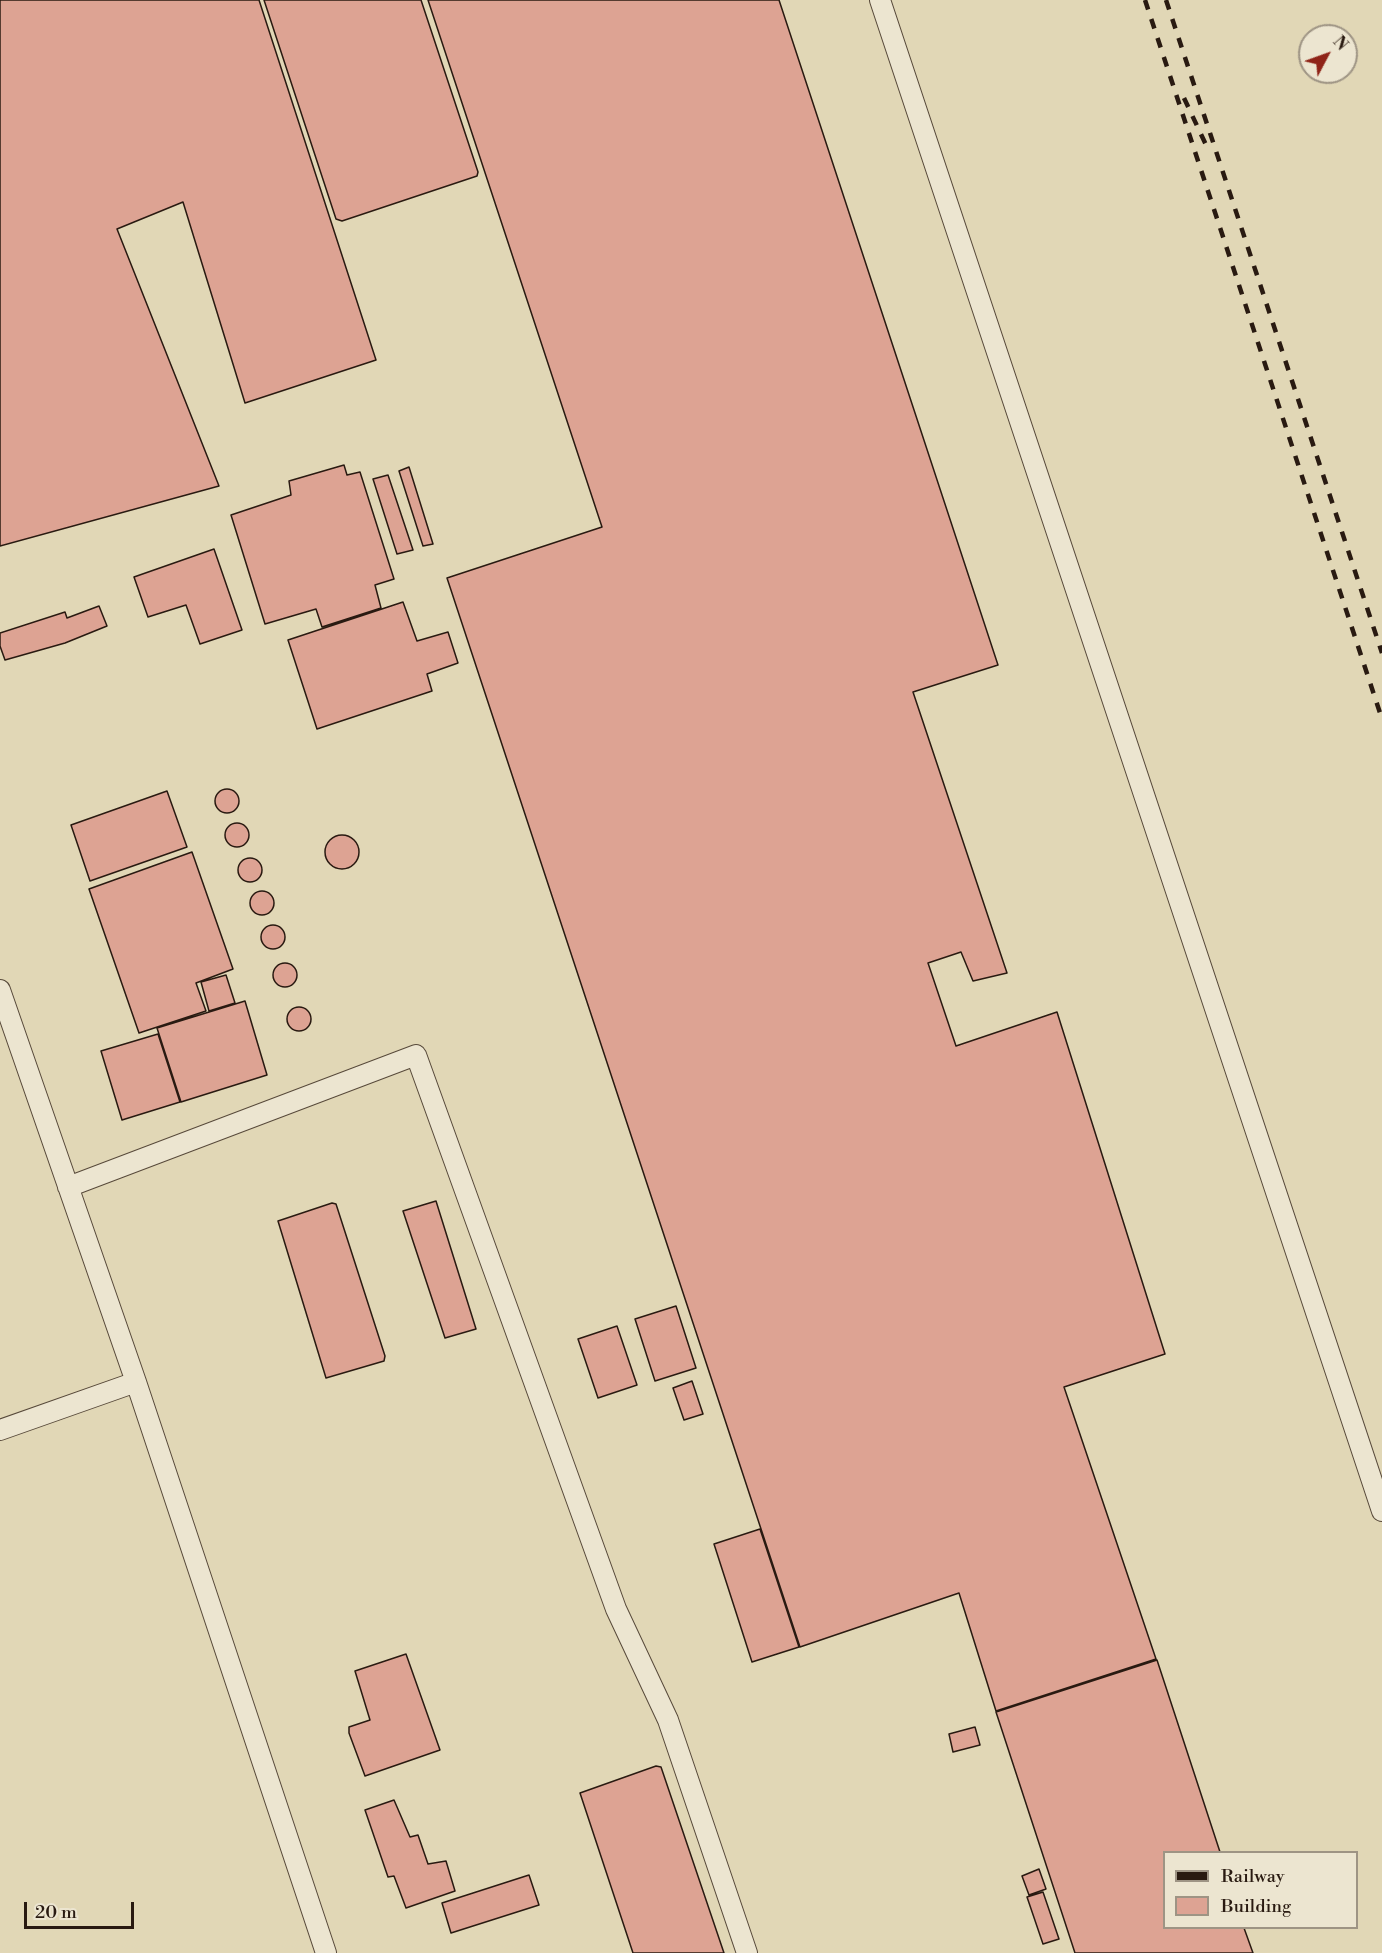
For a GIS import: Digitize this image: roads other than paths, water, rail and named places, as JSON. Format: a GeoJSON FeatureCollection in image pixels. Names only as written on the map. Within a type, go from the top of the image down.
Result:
{"type":"FeatureCollection","features":[{"type":"Feature","properties":{"kind":"lane"},"geometry":{"type":"LineString","coordinates":[[880,0],[1382,1511]]}},
{"type":"Feature","properties":{"kind":"lane"},"geometry":{"type":"LineString","coordinates":[[0,990],[136,1382],[326,1953]]}},
{"type":"Feature","properties":{"kind":"lane"},"geometry":{"type":"LineString","coordinates":[[68,1186],[416,1055],[616,1610],[668,1720],[747,1953]]}},
{"type":"Feature","properties":{"kind":"lane"},"geometry":{"type":"LineString","coordinates":[[0,1430],[136,1382]]}},
{"type":"Feature","properties":{"kind":"railway"},"geometry":{"type":"LineString","coordinates":[[1145,0],[1382,719]]}},
{"type":"Feature","properties":{"kind":"railway"},"geometry":{"type":"LineString","coordinates":[[1166,0],[1382,653]]}},
{"type":"Feature","properties":{"kind":"railway"},"geometry":{"type":"LineString","coordinates":[[1184,98],[1207,147]]}}]}
